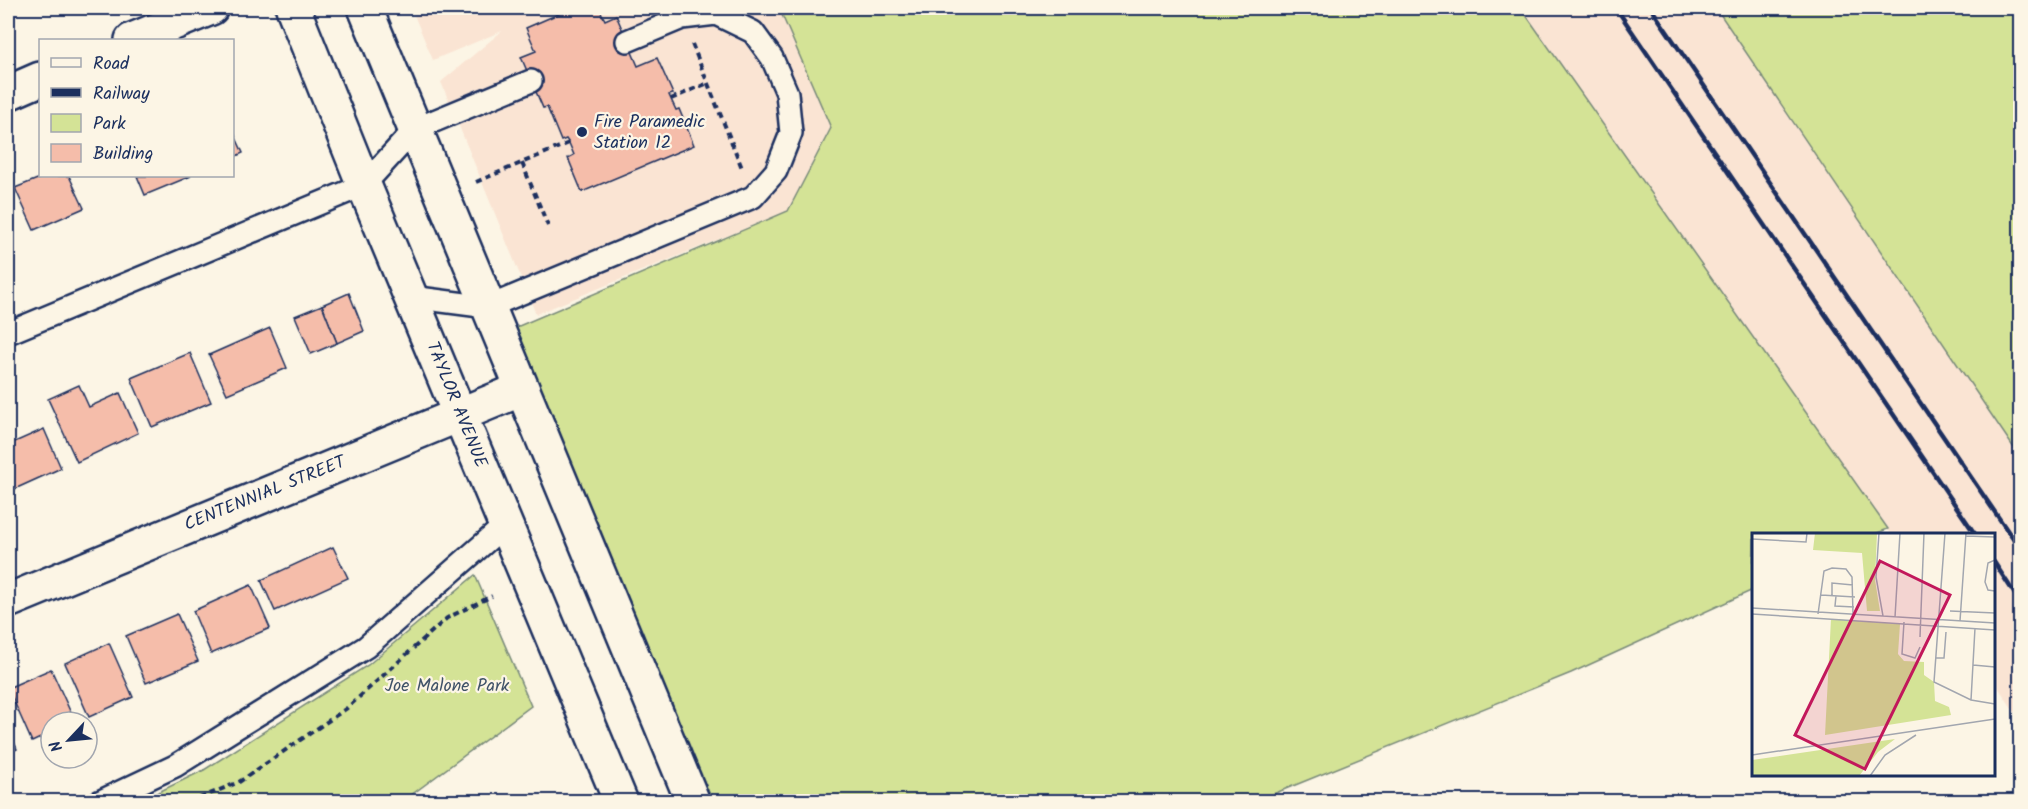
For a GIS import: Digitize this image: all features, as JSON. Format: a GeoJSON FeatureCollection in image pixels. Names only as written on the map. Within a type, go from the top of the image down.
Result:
{"type":"FeatureCollection","features":[{"type":"Feature","properties":{"kind":"main road"},"geometry":{"type":"LineString","coordinates":[[134,39],[211,8]]}},
{"type":"Feature","properties":{"kind":"main road","name":"TAYLOR AVENUE"},"geometry":{"type":"LineString","coordinates":[[293,8],[621,801]]}},
{"type":"Feature","properties":{"kind":"main road"},"geometry":{"type":"LineString","coordinates":[[365,8],[693,801]]}},
{"type":"Feature","properties":{"kind":"main road"},"geometry":{"type":"LineString","coordinates":[[8,93],[39,79]]}},
{"type":"Feature","properties":{"kind":"main road","name":"CENTENNIAL STREET"},"geometry":{"type":"LineString","coordinates":[[8,601],[522,389]]}},
{"type":"Feature","properties":{"kind":"lane"},"geometry":{"type":"LineString","coordinates":[[411,297],[488,307],[753,197],[776,171],[791,133],[788,93],[772,58],[753,32],[716,14],[682,18],[627,41]]}},
{"type":"Feature","properties":{"kind":"lane"},"geometry":{"type":"LineString","coordinates":[[8,333],[364,184],[415,129],[531,81]]}},
{"type":"Feature","properties":{"kind":"lane"},"geometry":{"type":"LineString","coordinates":[[99,801],[175,766],[366,647],[505,525]]}},
{"type":"Feature","properties":{"kind":"path"},"geometry":{"type":"LineString","coordinates":[[682,18],[753,197]]}},
{"type":"Feature","properties":{"kind":"path"},"geometry":{"type":"LineString","coordinates":[[671,99],[708,83]]}},
{"type":"Feature","properties":{"kind":"path"},"geometry":{"type":"LineString","coordinates":[[476,182],[569,144]]}},
{"type":"Feature","properties":{"kind":"path"},"geometry":{"type":"LineString","coordinates":[[522,163],[548,226]]}},
{"type":"Feature","properties":{"kind":"path"},"geometry":{"type":"LineString","coordinates":[[190,801],[239,782],[347,708],[447,618],[492,596]]}},
{"type":"Feature","properties":{"kind":"shaded area"},"geometry":{"type":"Polygon","coordinates":[[[411,8],[779,8],[831,128],[788,211],[536,314],[441,82],[502,31],[433,60],[411,8]]]}},
{"type":"Feature","properties":{"kind":"shaded area"},"geometry":{"type":"Polygon","coordinates":[[[1521,8],[1716,8],[2020,457],[2020,720],[1995,682],[1995,533],[1890,533],[1521,8]]]}},
{"type":"Feature","properties":{"kind":"green space"},"geometry":{"type":"Polygon","coordinates":[[[779,8],[1521,8],[1888,529],[1878,533],[1752,533],[1752,590],[1571,673],[1256,801],[693,801],[500,334],[788,211],[831,128],[779,8]]]}},
{"type":"Feature","properties":{"kind":"green space"},"geometry":{"type":"Polygon","coordinates":[[[1716,8],[2020,8],[2020,457],[1716,8]]]}},
{"type":"Feature","properties":{"kind":"green space","name":"Joe Malone Park"},"geometry":{"type":"Polygon","coordinates":[[[475,575],[531,706],[403,801],[140,801],[204,770],[368,665],[475,575]]]}},
{"type":"Feature","properties":{"kind":"building"},"geometry":{"type":"Polygon","coordinates":[[[572,8],[599,8],[605,20],[616,15],[638,66],[657,58],[673,94],[669,95],[676,110],[679,109],[694,145],[582,192],[568,158],[574,155],[569,143],[566,139],[561,141],[547,107],[543,108],[521,57],[536,51],[526,28],[572,8]]]}},
{"type":"Feature","properties":{"kind":"building"},"geometry":{"type":"Polygon","coordinates":[[[234,133],[243,153],[234,157],[234,133]]]}},
{"type":"Feature","properties":{"kind":"building"},"geometry":{"type":"Polygon","coordinates":[[[42,177],[69,177],[84,208],[34,230],[15,188],[42,177]]]}},
{"type":"Feature","properties":{"kind":"building"},"geometry":{"type":"Polygon","coordinates":[[[137,177],[189,177],[145,195],[137,177]]]}},
{"type":"Feature","properties":{"kind":"building"},"geometry":{"type":"Polygon","coordinates":[[[349,293],[364,331],[337,343],[322,305],[349,293]]]}},
{"type":"Feature","properties":{"kind":"building"},"geometry":{"type":"Polygon","coordinates":[[[322,305],[337,343],[311,354],[295,316],[322,305]]]}},
{"type":"Feature","properties":{"kind":"building"},"geometry":{"type":"Polygon","coordinates":[[[270,328],[287,368],[227,394],[209,355],[270,328]]]}},
{"type":"Feature","properties":{"kind":"building"},"geometry":{"type":"Polygon","coordinates":[[[190,353],[211,402],[152,427],[131,378],[190,353]]]}},
{"type":"Feature","properties":{"kind":"building"},"geometry":{"type":"Polygon","coordinates":[[[79,385],[89,407],[120,393],[138,433],[77,462],[48,399],[79,385]]]}},
{"type":"Feature","properties":{"kind":"building"},"geometry":{"type":"Polygon","coordinates":[[[44,429],[61,468],[8,492],[8,445],[44,429]]]}},
{"type":"Feature","properties":{"kind":"building"},"geometry":{"type":"Polygon","coordinates":[[[333,547],[348,578],[275,611],[261,580],[333,547]]]}},
{"type":"Feature","properties":{"kind":"building"},"geometry":{"type":"Polygon","coordinates":[[[251,585],[270,628],[211,654],[193,611],[251,585]]]}},
{"type":"Feature","properties":{"kind":"building"},"geometry":{"type":"Polygon","coordinates":[[[177,614],[198,661],[146,683],[126,636],[177,614]]]}},
{"type":"Feature","properties":{"kind":"building"},"geometry":{"type":"Polygon","coordinates":[[[109,643],[133,697],[99,712],[99,710],[86,710],[65,663],[109,643]]]}},
{"type":"Feature","properties":{"kind":"building"},"geometry":{"type":"Polygon","coordinates":[[[51,669],[70,710],[39,710],[39,739],[32,742],[8,688],[51,669]]]}},
{"type":"Feature","properties":{"kind":"building"},"geometry":{"type":"Polygon","coordinates":[[[8,727],[17,749],[8,753],[8,727]]]}},
{"type":"Feature","properties":{"kind":"railway"},"geometry":{"type":"LineString","coordinates":[[1616,8],[1974,533]]}},
{"type":"Feature","properties":{"kind":"railway"},"geometry":{"type":"LineString","coordinates":[[1651,8],[2020,549]]}},
{"type":"Feature","properties":{"kind":"railway"},"geometry":{"type":"LineString","coordinates":[[1995,564],[2020,602]]}},
{"type":"Feature","properties":{"kind":"place","name":"Fire Paramedic Station 12"},"geometry":{"type":"Point","coordinates":[582,132]}}]}
